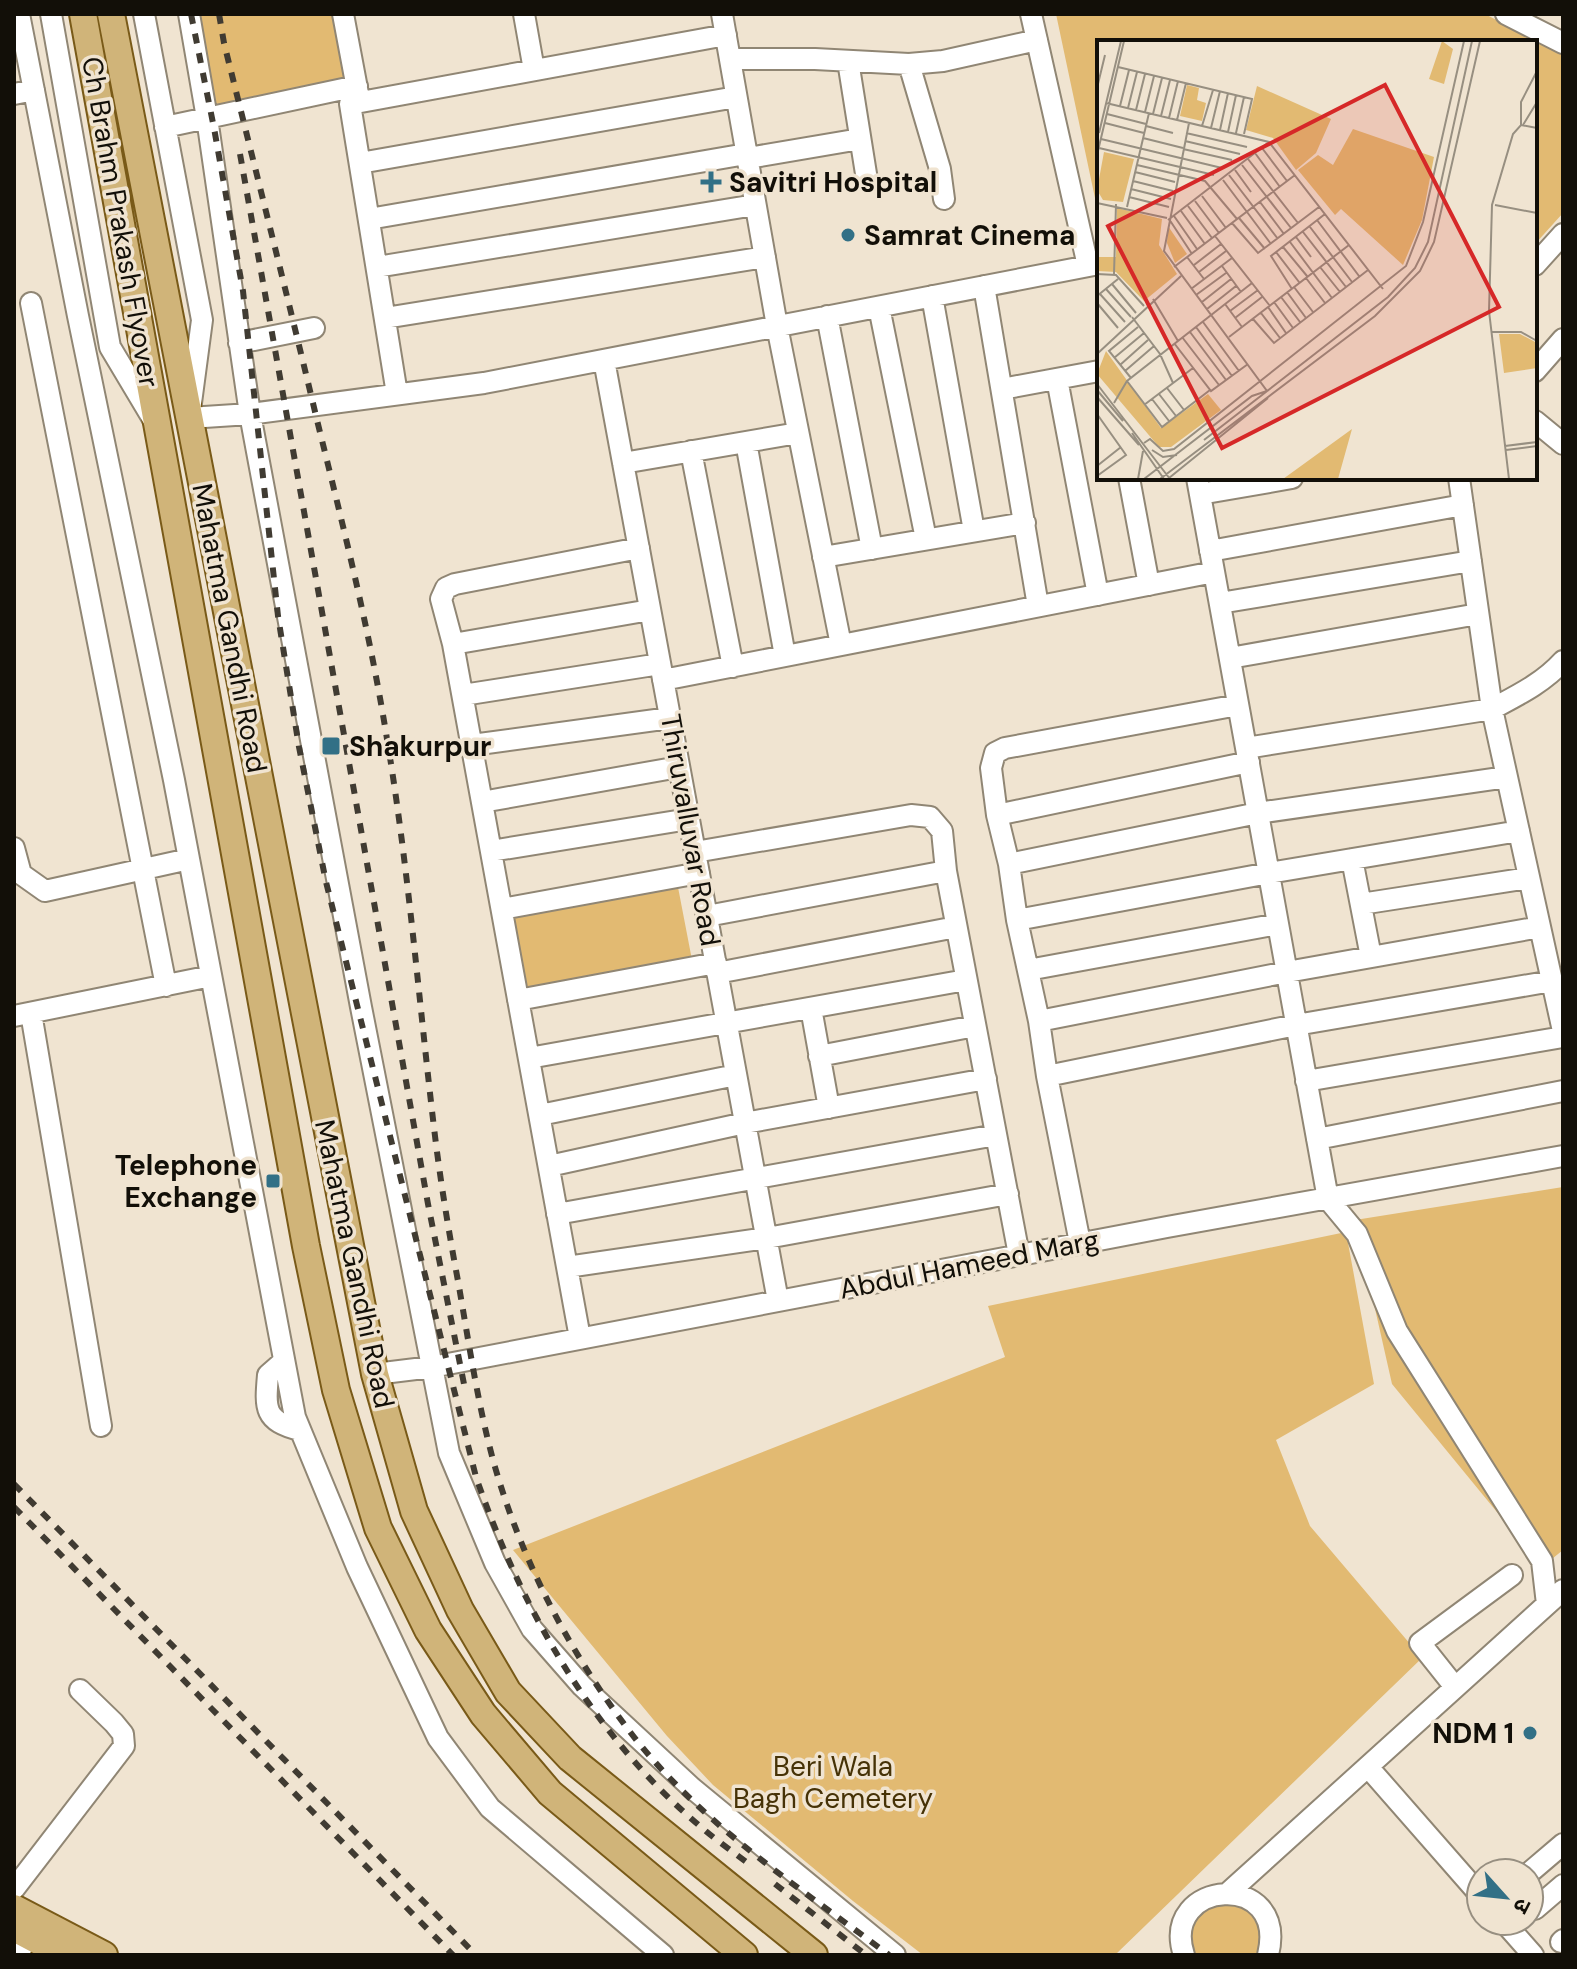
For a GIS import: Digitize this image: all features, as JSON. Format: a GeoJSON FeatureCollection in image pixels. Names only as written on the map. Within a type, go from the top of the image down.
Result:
{"type":"FeatureCollection","features":[{"type":"Feature","properties":{"kind":"main road","name":"Ch Brahm Prakash Flyover"},"geometry":{"type":"LineString","coordinates":[[83,14],[159,430]]}},
{"type":"Feature","properties":{"kind":"main road","name":"Ch Brahm Prakash Flyover"},"geometry":{"type":"LineString","coordinates":[[111,14],[189,418]]}},
{"type":"Feature","properties":{"kind":"main road","name":"Mahatma Gandhi Road"},"geometry":{"type":"LineString","coordinates":[[189,418],[375,1374],[414,1511],[460,1610],[508,1692],[570,1758],[814,1955]]}},
{"type":"Feature","properties":{"kind":"main road","name":"Mahatma Gandhi Road"},"geometry":{"type":"LineString","coordinates":[[159,430],[306,1246],[336,1390],[378,1528],[428,1630],[483,1714],[540,1782],[744,1955]]}},
{"type":"Feature","properties":{"kind":"main road"},"geometry":{"type":"LineString","coordinates":[[14,1908],[104,1955]]}},
{"type":"Feature","properties":{"kind":"main road"},"geometry":{"type":"LineString","coordinates":[[20,1939],[65,1955]]}},
{"type":"Feature","properties":{"kind":"street"},"geometry":{"type":"LineString","coordinates":[[19,14],[24,92],[64,241],[189,859],[295,1417],[357,1567],[438,1738],[490,1808],[663,1955]]}},
{"type":"Feature","properties":{"kind":"street"},"geometry":{"type":"LineString","coordinates":[[51,14],[110,347],[159,430]]}},
{"type":"Feature","properties":{"kind":"street"},"geometry":{"type":"LineString","coordinates":[[144,14],[202,320],[189,418],[250,414],[484,383],[1093,265],[1031,14]]}},
{"type":"Feature","properties":{"kind":"street"},"geometry":{"type":"LineString","coordinates":[[189,14],[250,414],[361,1007],[449,1453],[495,1563],[532,1629],[582,1686],[692,1788],[895,1955]]}},
{"type":"Feature","properties":{"kind":"street"},"geometry":{"type":"LineString","coordinates":[[343,14],[358,94],[350,104],[397,394]]}},
{"type":"Feature","properties":{"kind":"street"},"geometry":{"type":"LineString","coordinates":[[524,14],[534,70]]}},
{"type":"Feature","properties":{"kind":"street"},"geometry":{"type":"LineString","coordinates":[[1506,14],[1537,21],[1563,43]]}},
{"type":"Feature","properties":{"kind":"street"},"geometry":{"type":"LineString","coordinates":[[165,127],[358,94],[534,70],[724,24],[777,326],[841,645]]}},
{"type":"Feature","properties":{"kind":"street"},"geometry":{"type":"LineString","coordinates":[[730,59],[909,64],[943,61],[1037,40]]}},
{"type":"Feature","properties":{"kind":"street"},"geometry":{"type":"LineString","coordinates":[[848,61],[867,180]]}},
{"type":"Feature","properties":{"kind":"street"},"geometry":{"type":"LineString","coordinates":[[909,64],[940,169],[944,199]]}},
{"type":"Feature","properties":{"kind":"street"},"geometry":{"type":"LineString","coordinates":[[360,163],[736,97]]}},
{"type":"Feature","properties":{"kind":"street"},"geometry":{"type":"LineString","coordinates":[[369,219],[860,139]]}},
{"type":"Feature","properties":{"kind":"street"},"geometry":{"type":"LineString","coordinates":[[377,267],[755,205]]}},
{"type":"Feature","properties":{"kind":"street"},"geometry":{"type":"LineString","coordinates":[[64,241],[90,234]]}},
{"type":"Feature","properties":{"kind":"street"},"geometry":{"type":"LineString","coordinates":[[1537,263],[1563,234]]}},
{"type":"Feature","properties":{"kind":"street"},"geometry":{"type":"LineString","coordinates":[[385,318],[765,257]]}},
{"type":"Feature","properties":{"kind":"street"},"geometry":{"type":"LineString","coordinates":[[984,286],[1038,606]]}},
{"type":"Feature","properties":{"kind":"street"},"geometry":{"type":"LineString","coordinates":[[932,296],[974,531]]}},
{"type":"Feature","properties":{"kind":"street"},"geometry":{"type":"LineString","coordinates":[[31,303],[166,986]]}},
{"type":"Feature","properties":{"kind":"street"},"geometry":{"type":"LineString","coordinates":[[879,307],[926,539]]}},
{"type":"Feature","properties":{"kind":"street"},"geometry":{"type":"LineString","coordinates":[[827,316],[872,549]]}},
{"type":"Feature","properties":{"kind":"street"},"geometry":{"type":"LineString","coordinates":[[239,343],[314,328]]}},
{"type":"Feature","properties":{"kind":"street"},"geometry":{"type":"LineString","coordinates":[[1537,369],[1563,339]]}},
{"type":"Feature","properties":{"kind":"street","name":"Thiruvalluvar Road"},"geometry":{"type":"LineString","coordinates":[[604,360],[778,1301]]}},
{"type":"Feature","properties":{"kind":"street"},"geometry":{"type":"LineString","coordinates":[[1002,389],[1097,371]]}},
{"type":"Feature","properties":{"kind":"street"},"geometry":{"type":"LineString","coordinates":[[1057,379],[1098,595]]}},
{"type":"Feature","properties":{"kind":"street"},"geometry":{"type":"LineString","coordinates":[[623,463],[798,433]]}},
{"type":"Feature","properties":{"kind":"street"},"geometry":{"type":"LineString","coordinates":[[746,442],[785,656]]}},
{"type":"Feature","properties":{"kind":"street"},"geometry":{"type":"LineString","coordinates":[[691,451],[733,667]]}},
{"type":"Feature","properties":{"kind":"street"},"geometry":{"type":"LineString","coordinates":[[1129,480],[1149,585]]}},
{"type":"Feature","properties":{"kind":"street"},"geometry":{"type":"LineString","coordinates":[[1268,480],[1198,486],[1328,1199],[1357,1234],[1397,1331],[1542,1561],[1547,1604]]}},
{"type":"Feature","properties":{"kind":"street"},"geometry":{"type":"LineString","coordinates":[[1306,1081],[1563,1034],[1492,709],[1459,480]]}},
{"type":"Feature","properties":{"kind":"street"},"geometry":{"type":"LineString","coordinates":[[1210,551],[1463,505]]}},
{"type":"Feature","properties":{"kind":"street"},"geometry":{"type":"LineString","coordinates":[[823,557],[1025,523]]}},
{"type":"Feature","properties":{"kind":"street"},"geometry":{"type":"LineString","coordinates":[[580,1338],[463,695],[441,599],[446,588],[455,584],[639,548]]}},
{"type":"Feature","properties":{"kind":"street"},"geometry":{"type":"LineString","coordinates":[[1220,603],[1471,561]]}},
{"type":"Feature","properties":{"kind":"street"},"geometry":{"type":"LineString","coordinates":[[463,695],[733,667],[1214,572]]}},
{"type":"Feature","properties":{"kind":"street"},"geometry":{"type":"LineString","coordinates":[[453,644],[650,610]]}},
{"type":"Feature","properties":{"kind":"street"},"geometry":{"type":"LineString","coordinates":[[1230,658],[1478,614]]}},
{"type":"Feature","properties":{"kind":"street"},"geometry":{"type":"LineString","coordinates":[[997,815],[1247,755],[1492,709],[1528,690],[1550,675],[1563,661]]}},
{"type":"Feature","properties":{"kind":"street"},"geometry":{"type":"LineString","coordinates":[[1080,1243],[1017,920],[1009,864],[997,815],[991,768],[995,753],[1005,748],[1238,705]]}},
{"type":"Feature","properties":{"kind":"street"},"geometry":{"type":"LineString","coordinates":[[472,745],[670,718]]}},
{"type":"Feature","properties":{"kind":"street"},"geometry":{"type":"LineString","coordinates":[[482,802],[679,767]]}},
{"type":"Feature","properties":{"kind":"street"},"geometry":{"type":"LineString","coordinates":[[1009,864],[1258,813],[1507,777]]}},
{"type":"Feature","properties":{"kind":"street"},"geometry":{"type":"LineString","coordinates":[[695,852],[911,815],[930,817],[942,831],[956,927],[1019,1255]]}},
{"type":"Feature","properties":{"kind":"street"},"geometry":{"type":"LineString","coordinates":[[491,851],[689,819]]}},
{"type":"Feature","properties":{"kind":"street"},"geometry":{"type":"LineString","coordinates":[[1017,920],[1519,831]]}},
{"type":"Feature","properties":{"kind":"street"},"geometry":{"type":"LineString","coordinates":[[14,848],[21,874],[45,891],[189,859]]}},
{"type":"Feature","properties":{"kind":"street"},"geometry":{"type":"LineString","coordinates":[[1352,859],[1371,957]]}},
{"type":"Feature","properties":{"kind":"street"},"geometry":{"type":"LineString","coordinates":[[707,916],[946,871]]}},
{"type":"Feature","properties":{"kind":"street"},"geometry":{"type":"LineString","coordinates":[[502,909],[699,873]]}},
{"type":"Feature","properties":{"kind":"street"},"geometry":{"type":"LineString","coordinates":[[1361,904],[1529,878]]}},
{"type":"Feature","properties":{"kind":"street"},"geometry":{"type":"LineString","coordinates":[[1028,970],[1278,924]]}},
{"type":"Feature","properties":{"kind":"street"},"geometry":{"type":"LineString","coordinates":[[518,1000],[956,927]]}},
{"type":"Feature","properties":{"kind":"street"},"geometry":{"type":"LineString","coordinates":[[1039,1021],[1287,972],[1540,927]]}},
{"type":"Feature","properties":{"kind":"street"},"geometry":{"type":"LineString","coordinates":[[101,1426],[22,1014],[211,976]]}},
{"type":"Feature","properties":{"kind":"street"},"geometry":{"type":"LineString","coordinates":[[529,1058],[966,980]]}},
{"type":"Feature","properties":{"kind":"street"},"geometry":{"type":"LineString","coordinates":[[1047,1076],[1296,1025],[1552,981]]}},
{"type":"Feature","properties":{"kind":"street"},"geometry":{"type":"LineString","coordinates":[[811,1008],[829,1108]]}},
{"type":"Feature","properties":{"kind":"street"},"geometry":{"type":"LineString","coordinates":[[819,1056],[975,1026]]}},
{"type":"Feature","properties":{"kind":"street"},"geometry":{"type":"LineString","coordinates":[[540,1115],[736,1075]]}},
{"type":"Feature","properties":{"kind":"street"},"geometry":{"type":"LineString","coordinates":[[549,1166],[745,1123],[986,1079]]}},
{"type":"Feature","properties":{"kind":"street"},"geometry":{"type":"LineString","coordinates":[[1317,1139],[1563,1091]]}},
{"type":"Feature","properties":{"kind":"street"},"geometry":{"type":"LineString","coordinates":[[557,1214],[996,1135]]}},
{"type":"Feature","properties":{"kind":"street","name":"Abdul Hameed Marg"},"geometry":{"type":"LineString","coordinates":[[375,1374],[432,1367],[1080,1243],[1563,1156]]}},
{"type":"Feature","properties":{"kind":"street"},"geometry":{"type":"LineString","coordinates":[[567,1267],[767,1238],[1008,1194]]}},
{"type":"Feature","properties":{"kind":"street"},"geometry":{"type":"LineString","coordinates":[[1455,1687],[1420,1643],[1512,1575]]}},
{"type":"Feature","properties":{"kind":"street"},"geometry":{"type":"LineString","coordinates":[[1228,1893],[1563,1590]]}},
{"type":"Feature","properties":{"kind":"street"},"geometry":{"type":"LineString","coordinates":[[14,1889],[124,1746],[123,1734],[80,1690]]}},
{"type":"Feature","properties":{"kind":"street"},"geometry":{"type":"LineString","coordinates":[[1368,1767],[1465,1878]]}},
{"type":"Feature","properties":{"kind":"street"},"geometry":{"type":"LineString","coordinates":[[1545,1859],[1563,1844]]}},
{"type":"Feature","properties":{"kind":"street"},"geometry":{"type":"LineString","coordinates":[[1545,1900],[1563,1885]]}},
{"type":"Feature","properties":{"kind":"street"},"geometry":{"type":"LineString","coordinates":[[1182,1954],[1181,1936],[1190,1912],[1212,1895],[1228,1893],[1245,1897],[1260,1908],[1267,1919],[1272,1941],[1268,1955]]}},
{"type":"Feature","properties":{"kind":"street"},"geometry":{"type":"LineString","coordinates":[[1517,1937],[1533,1955]]}},
{"type":"Feature","properties":{"kind":"green space"},"geometry":{"type":"Polygon","coordinates":[[[200,14],[333,14],[344,79],[216,109],[200,14]]]}},
{"type":"Feature","properties":{"kind":"green space"},"geometry":{"type":"Polygon","coordinates":[[[1056,14],[1485,14],[1534,40],[1097,40],[1097,208],[1056,14]]]}},
{"type":"Feature","properties":{"kind":"green space"},"geometry":{"type":"Polygon","coordinates":[[[1537,41],[1563,55],[1563,213],[1537,242],[1537,41]]]}},
{"type":"Feature","properties":{"kind":"green space"},"geometry":{"type":"Polygon","coordinates":[[[677,882],[692,960],[526,990],[512,913],[677,882]]]}},
{"type":"Feature","properties":{"kind":"green space"},"geometry":{"type":"Polygon","coordinates":[[[1563,1187],[1563,1550],[1542,1567],[1392,1384],[1355,1220],[1563,1187]]]}},
{"type":"Feature","properties":{"kind":"green space","name":"Beri Wala Bagh Cemetery"},"geometry":{"type":"Polygon","coordinates":[[[1346,1232],[1374,1384],[1276,1440],[1310,1526],[1422,1658],[1115,1955],[923,1955],[713,1785],[667,1736],[513,1550],[1005,1357],[988,1306],[1346,1232]]]}},
{"type":"Feature","properties":{"kind":"green space"},"geometry":{"type":"Polygon","coordinates":[[[1227,1902],[1254,1914],[1262,1934],[1263,1955],[1190,1955],[1190,1935],[1198,1915],[1227,1902]]]}},
{"type":"Feature","properties":{"kind":"railway"},"geometry":{"type":"LineString","coordinates":[[191,14],[243,291],[278,616],[299,747],[326,882],[476,1477],[515,1575],[565,1668],[594,1711],[662,1791],[707,1832],[749,1864]]}},
{"type":"Feature","properties":{"kind":"railway"},"geometry":{"type":"LineString","coordinates":[[219,14],[373,659],[402,838],[445,1209],[479,1398],[506,1503],[535,1574],[570,1642],[611,1706],[661,1769],[754,1854],[889,1955]]}},
{"type":"Feature","properties":{"kind":"railway"},"geometry":{"type":"LineString","coordinates":[[240,154],[428,1204],[465,1389]]}},
{"type":"Feature","properties":{"kind":"railway"},"geometry":{"type":"LineString","coordinates":[[14,1484],[476,1955]]}},
{"type":"Feature","properties":{"kind":"railway"},"geometry":{"type":"LineString","coordinates":[[14,1507],[453,1955]]}},
{"type":"Feature","properties":{"kind":"railway"},"geometry":{"type":"LineString","coordinates":[[775,1884],[866,1955]]}},
{"type":"Feature","properties":{"kind":"place","name":"Savitri Hospital"},"geometry":{"type":"Point","coordinates":[711,182]}},
{"type":"Feature","properties":{"kind":"place","name":"Samrat Cinema"},"geometry":{"type":"Point","coordinates":[848,235]}},
{"type":"Feature","properties":{"kind":"place","name":"Shakurpur"},"geometry":{"type":"Point","coordinates":[331,746]}},
{"type":"Feature","properties":{"kind":"place","name":"Telephone Exchange"},"geometry":{"type":"Point","coordinates":[273,1181]}},
{"type":"Feature","properties":{"kind":"place","name":"NDM 1"},"geometry":{"type":"Point","coordinates":[1530,1733]}}]}
